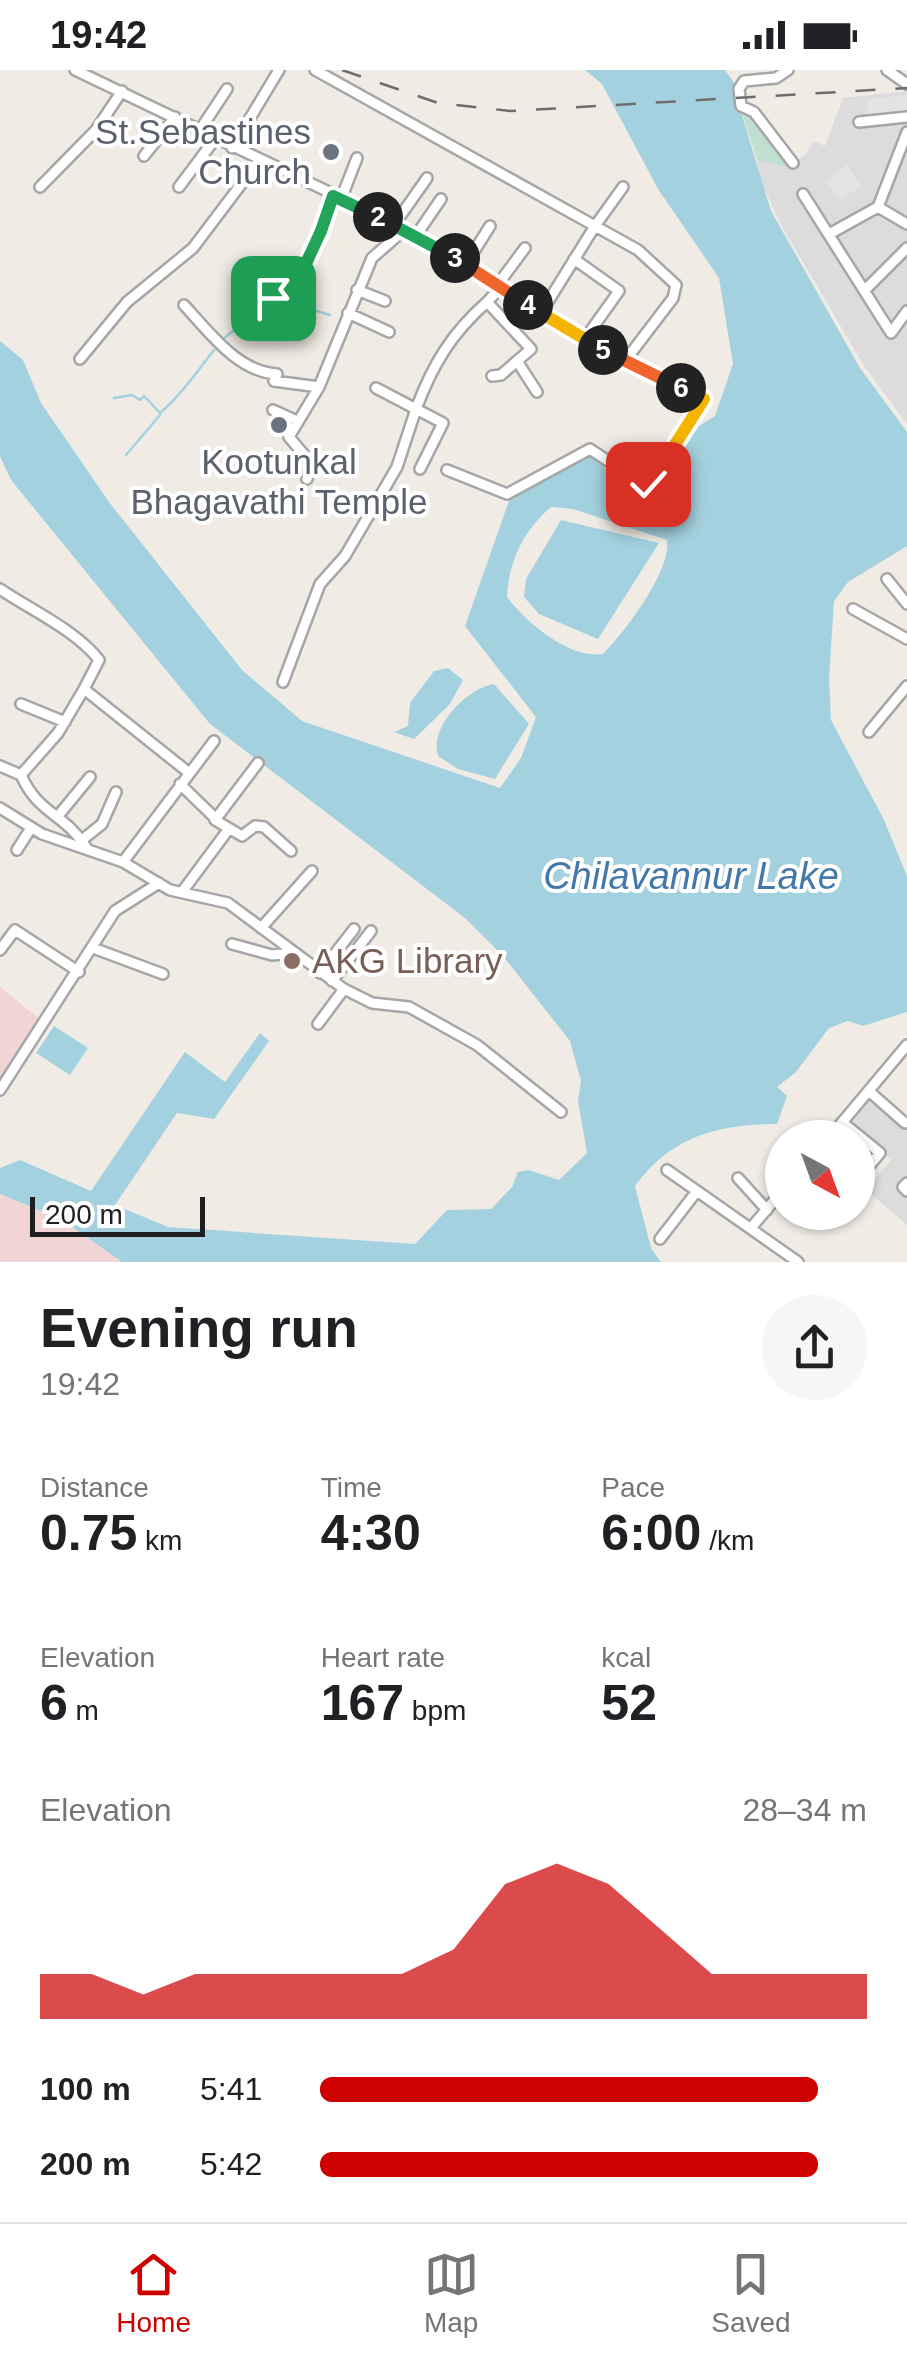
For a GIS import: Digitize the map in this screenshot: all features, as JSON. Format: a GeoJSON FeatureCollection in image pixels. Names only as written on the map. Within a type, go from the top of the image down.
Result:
{"type":"FeatureCollection","features":[{"type":"Feature","properties":{"kind":"street"},"geometry":{"type":"LineString","coordinates":[[76,70],[399,228],[466,264],[584,340],[704,399],[675,440],[657,478],[644,485],[586,448],[507,494],[447,470]]}},
{"type":"Feature","properties":{"kind":"street"},"geometry":{"type":"LineString","coordinates":[[232,148],[279,70]]}},
{"type":"Feature","properties":{"kind":"street"},"geometry":{"type":"LineString","coordinates":[[315,70],[638,250],[676,285],[673,298],[624,361]]}},
{"type":"Feature","properties":{"kind":"street"},"geometry":{"type":"LineString","coordinates":[[788,70],[776,78],[744,81],[740,89],[741,106],[754,112],[793,163]]}},
{"type":"Feature","properties":{"kind":"street"},"geometry":{"type":"LineString","coordinates":[[887,70],[907,84]]}},
{"type":"Feature","properties":{"kind":"street"},"geometry":{"type":"LineString","coordinates":[[200,130],[226,89]]}},
{"type":"Feature","properties":{"kind":"street"},"geometry":{"type":"LineString","coordinates":[[40,187],[96,130],[122,91]]}},
{"type":"Feature","properties":{"kind":"street"},"geometry":{"type":"LineString","coordinates":[[144,156],[175,117]]}},
{"type":"Feature","properties":{"kind":"street"},"geometry":{"type":"LineString","coordinates":[[859,122],[907,117]]}},
{"type":"Feature","properties":{"kind":"street"},"geometry":{"type":"LineString","coordinates":[[831,233],[878,207],[907,132]]}},
{"type":"Feature","properties":{"kind":"street"},"geometry":{"type":"LineString","coordinates":[[179,187],[215,139]]}},
{"type":"Feature","properties":{"kind":"street"},"geometry":{"type":"LineString","coordinates":[[245,300],[273,298],[296,285],[358,158]]}},
{"type":"Feature","properties":{"kind":"street"},"geometry":{"type":"LineString","coordinates":[[80,360],[127,302],[192,248],[258,162]]}},
{"type":"Feature","properties":{"kind":"street"},"geometry":{"type":"LineString","coordinates":[[306,479],[311,462],[289,437],[295,420],[319,387],[372,258],[399,228],[427,178]]}},
{"type":"Feature","properties":{"kind":"street"},"geometry":{"type":"LineString","coordinates":[[541,313],[622,187]]}},
{"type":"Feature","properties":{"kind":"street"},"geometry":{"type":"LineString","coordinates":[[803,194],[892,334],[907,311]]}},
{"type":"Feature","properties":{"kind":"street"},"geometry":{"type":"LineString","coordinates":[[415,237],[441,199]]}},
{"type":"Feature","properties":{"kind":"street"},"geometry":{"type":"LineString","coordinates":[[878,207],[907,224]]}},
{"type":"Feature","properties":{"kind":"street"},"geometry":{"type":"LineString","coordinates":[[466,264],[490,226]]}},
{"type":"Feature","properties":{"kind":"street"},"geometry":{"type":"LineString","coordinates":[[283,682],[323,578],[345,556],[397,467],[432,366],[456,330],[487,302],[524,248]]}},
{"type":"Feature","properties":{"kind":"street"},"geometry":{"type":"LineString","coordinates":[[866,289],[907,248]]}},
{"type":"Feature","properties":{"kind":"street"},"geometry":{"type":"LineString","coordinates":[[574,260],[619,291],[584,340]]}},
{"type":"Feature","properties":{"kind":"street"},"geometry":{"type":"LineString","coordinates":[[357,290],[385,300]]}},
{"type":"Feature","properties":{"kind":"street"},"geometry":{"type":"LineString","coordinates":[[487,302],[540,359]]}},
{"type":"Feature","properties":{"kind":"street"},"geometry":{"type":"LineString","coordinates":[[184,304],[228,350],[258,372],[277,374],[276,383],[319,387]]}},
{"type":"Feature","properties":{"kind":"street"},"geometry":{"type":"LineString","coordinates":[[348,313],[388,332]]}},
{"type":"Feature","properties":{"kind":"street"},"geometry":{"type":"LineString","coordinates":[[492,376],[500,375],[531,349]]}},
{"type":"Feature","properties":{"kind":"street"},"geometry":{"type":"LineString","coordinates":[[517,361],[537,392]]}},
{"type":"Feature","properties":{"kind":"street"},"geometry":{"type":"LineString","coordinates":[[376,388],[443,423],[420,469]]}},
{"type":"Feature","properties":{"kind":"street"},"geometry":{"type":"LineString","coordinates":[[274,410],[295,420]]}},
{"type":"Feature","properties":{"kind":"street"},"geometry":{"type":"LineString","coordinates":[[887,579],[903,590],[907,604]]}},
{"type":"Feature","properties":{"kind":"street"},"geometry":{"type":"LineString","coordinates":[[0,589],[34,614],[78,637],[96,656],[99,666],[65,722],[21,775]]}},
{"type":"Feature","properties":{"kind":"street"},"geometry":{"type":"LineString","coordinates":[[853,610],[907,639]]}},
{"type":"Feature","properties":{"kind":"street"},"geometry":{"type":"LineString","coordinates":[[870,732],[907,686]]}},
{"type":"Feature","properties":{"kind":"street"},"geometry":{"type":"LineString","coordinates":[[84,689],[188,772]]}},
{"type":"Feature","properties":{"kind":"street"},"geometry":{"type":"LineString","coordinates":[[21,704],[65,722]]}},
{"type":"Feature","properties":{"kind":"street"},"geometry":{"type":"LineString","coordinates":[[123,862],[214,742]]}},
{"type":"Feature","properties":{"kind":"street"},"geometry":{"type":"LineString","coordinates":[[214,817],[258,763]]}},
{"type":"Feature","properties":{"kind":"street"},"geometry":{"type":"LineString","coordinates":[[0,766],[21,775],[34,803],[58,816],[84,843]]}},
{"type":"Feature","properties":{"kind":"street"},"geometry":{"type":"LineString","coordinates":[[58,816],[90,777]]}},
{"type":"Feature","properties":{"kind":"street"},"geometry":{"type":"LineString","coordinates":[[180,784],[228,830],[242,836],[260,826],[291,851]]}},
{"type":"Feature","properties":{"kind":"street"},"geometry":{"type":"LineString","coordinates":[[84,843],[102,824],[116,792]]}},
{"type":"Feature","properties":{"kind":"street"},"geometry":{"type":"LineString","coordinates":[[0,825],[5,811],[31,828],[84,843],[159,883],[228,903],[344,990],[372,1003],[409,1006],[477,1045],[561,1112]]}},
{"type":"Feature","properties":{"kind":"street"},"geometry":{"type":"LineString","coordinates":[[17,850],[31,828]]}},
{"type":"Feature","properties":{"kind":"street"},"geometry":{"type":"LineString","coordinates":[[182,892],[228,830]]}},
{"type":"Feature","properties":{"kind":"street"},"geometry":{"type":"LineString","coordinates":[[261,928],[312,871]]}},
{"type":"Feature","properties":{"kind":"street"},"geometry":{"type":"LineString","coordinates":[[0,1090],[115,911],[159,883]]}},
{"type":"Feature","properties":{"kind":"street"},"geometry":{"type":"LineString","coordinates":[[320,973],[354,929]]}},
{"type":"Feature","properties":{"kind":"street"},"geometry":{"type":"LineString","coordinates":[[0,950],[16,930],[79,972]]}},
{"type":"Feature","properties":{"kind":"street"},"geometry":{"type":"LineString","coordinates":[[332,981],[372,932]]}},
{"type":"Feature","properties":{"kind":"street"},"geometry":{"type":"LineString","coordinates":[[232,944],[272,954],[293,953]]}},
{"type":"Feature","properties":{"kind":"street"},"geometry":{"type":"LineString","coordinates":[[93,948],[163,974]]}},
{"type":"Feature","properties":{"kind":"street"},"geometry":{"type":"LineString","coordinates":[[318,1024],[344,990]]}},
{"type":"Feature","properties":{"kind":"street"},"geometry":{"type":"LineString","coordinates":[[844,1120],[907,1046]]}},
{"type":"Feature","properties":{"kind":"street"},"geometry":{"type":"LineString","coordinates":[[896,1059],[907,1068]]}},
{"type":"Feature","properties":{"kind":"street"},"geometry":{"type":"LineString","coordinates":[[870,1092],[905,1124]]}},
{"type":"Feature","properties":{"kind":"street"},"geometry":{"type":"LineString","coordinates":[[667,1170],[798,1262]]}},
{"type":"Feature","properties":{"kind":"street"},"geometry":{"type":"LineString","coordinates":[[738,1178],[765,1208]]}},
{"type":"Feature","properties":{"kind":"street"},"geometry":{"type":"LineString","coordinates":[[660,1239],[697,1191]]}},
{"type":"Feature","properties":{"kind":"street"},"geometry":{"type":"LineString","coordinates":[[751,1228],[765,1212]]}},
{"type":"Feature","properties":{"kind":"shaded area"},"geometry":{"type":"Polygon","coordinates":[[[907,91],[907,424],[866,369],[781,225],[761,181],[757,160],[787,167],[805,155],[814,141],[825,146],[843,98],[907,91]]]}},
{"type":"Feature","properties":{"kind":"shaded area"},"geometry":{"type":"Polygon","coordinates":[[[907,95],[907,115],[865,119],[869,99],[907,95]]]}},
{"type":"Feature","properties":{"kind":"shaded area"},"geometry":{"type":"Polygon","coordinates":[[[847,164],[862,187],[838,200],[826,181],[847,164]]]}},
{"type":"Feature","properties":{"kind":"shaded area"},"geometry":{"type":"Polygon","coordinates":[[[0,987],[41,1020],[0,1077],[0,987]]]}},
{"type":"Feature","properties":{"kind":"shaded area"},"geometry":{"type":"Polygon","coordinates":[[[870,1096],[907,1129],[907,1225],[875,1197],[875,1179],[891,1160],[875,1147],[875,1120],[849,1120],[870,1096]]]}},
{"type":"Feature","properties":{"kind":"shaded area"},"geometry":{"type":"Polygon","coordinates":[[[0,1194],[61,1219],[122,1262],[0,1262],[0,1194]]]}},
{"type":"Feature","properties":{"kind":"green space"},"geometry":{"type":"Polygon","coordinates":[[[740,107],[752,115],[789,162],[787,167],[757,160],[740,107]]]}},
{"type":"Feature","properties":{"kind":"water","name":"Chilavannur Lake"},"geometry":{"type":"Polygon","coordinates":[[[585,70],[725,70],[737,87],[738,102],[771,211],[860,368],[907,432],[907,546],[848,582],[834,601],[829,679],[831,720],[884,820],[907,876],[907,1012],[863,1026],[848,1021],[829,1028],[796,1072],[777,1087],[787,1096],[778,1120],[698,1136],[680,1144],[649,1169],[635,1186],[651,1248],[661,1262],[122,1262],[61,1219],[0,1194],[0,1168],[20,1160],[91,1191],[185,1052],[225,1082],[260,1033],[269,1041],[214,1119],[177,1113],[115,1205],[168,1227],[415,1244],[447,1210],[491,1209],[512,1187],[518,1172],[529,1170],[559,1180],[587,1153],[578,1101],[581,1081],[570,1041],[503,956],[465,918],[210,724],[11,480],[0,456],[0,341],[23,360],[41,403],[109,502],[242,670],[302,721],[500,788],[521,758],[536,717],[465,626],[510,498],[588,452],[619,482],[653,496],[683,436],[715,416],[733,364],[719,278],[658,189],[602,84],[585,70]],[[551,507],[525,537],[514,559],[507,597],[536,627],[562,645],[603,654],[634,617],[654,584],[667,553],[667,540],[573,509],[551,507]]]}},
{"type":"Feature","properties":{"kind":"water"},"geometry":{"type":"Polygon","coordinates":[[[561,520],[659,543],[598,639],[539,614],[524,597],[526,579],[561,520]]]}},
{"type":"Feature","properties":{"kind":"water"},"geometry":{"type":"Polygon","coordinates":[[[448,668],[463,680],[450,704],[414,739],[394,732],[408,726],[410,703],[434,671],[448,668]]]}},
{"type":"Feature","properties":{"kind":"water"},"geometry":{"type":"Polygon","coordinates":[[[494,684],[529,724],[495,779],[458,769],[438,756],[437,745],[439,733],[452,711],[472,693],[494,684]]]}},
{"type":"Feature","properties":{"kind":"water"},"geometry":{"type":"Polygon","coordinates":[[[54,1026],[88,1048],[70,1075],[36,1053],[54,1026]]]}},
{"type":"Feature","properties":{"kind":"waterway"},"geometry":{"type":"LineString","coordinates":[[223,339],[270,302]]}},
{"type":"Feature","properties":{"kind":"waterway"},"geometry":{"type":"LineString","coordinates":[[291,303],[330,315]]}},
{"type":"Feature","properties":{"kind":"waterway"},"geometry":{"type":"LineString","coordinates":[[114,398],[132,395],[140,400],[144,396],[160,413],[214,350]]}},
{"type":"Feature","properties":{"kind":"waterway"},"geometry":{"type":"LineString","coordinates":[[126,455],[160,415]]}},
{"type":"Feature","properties":{"kind":"railway"},"geometry":{"type":"LineString","coordinates":[[342,70],[438,103],[511,111],[907,88]]}},
{"type":"Feature","properties":{"kind":"place","name":"St.Sebastines Church"},"geometry":{"type":"Point","coordinates":[331,152]}},
{"type":"Feature","properties":{"kind":"place","name":"Kootunkal Bhagavathi Temple"},"geometry":{"type":"Point","coordinates":[279,425]}},
{"type":"Feature","properties":{"kind":"place","name":"AKG Library"},"geometry":{"type":"Point","coordinates":[292,961]}},
{"type":"Feature","properties":{"kind":"route"},"geometry":{"type":"LineString","coordinates":[[273,298],[296,285],[323,228],[333,196],[364,209],[484,274],[577,336],[704,399],[675,440],[663,469],[648,484]]}}]}
